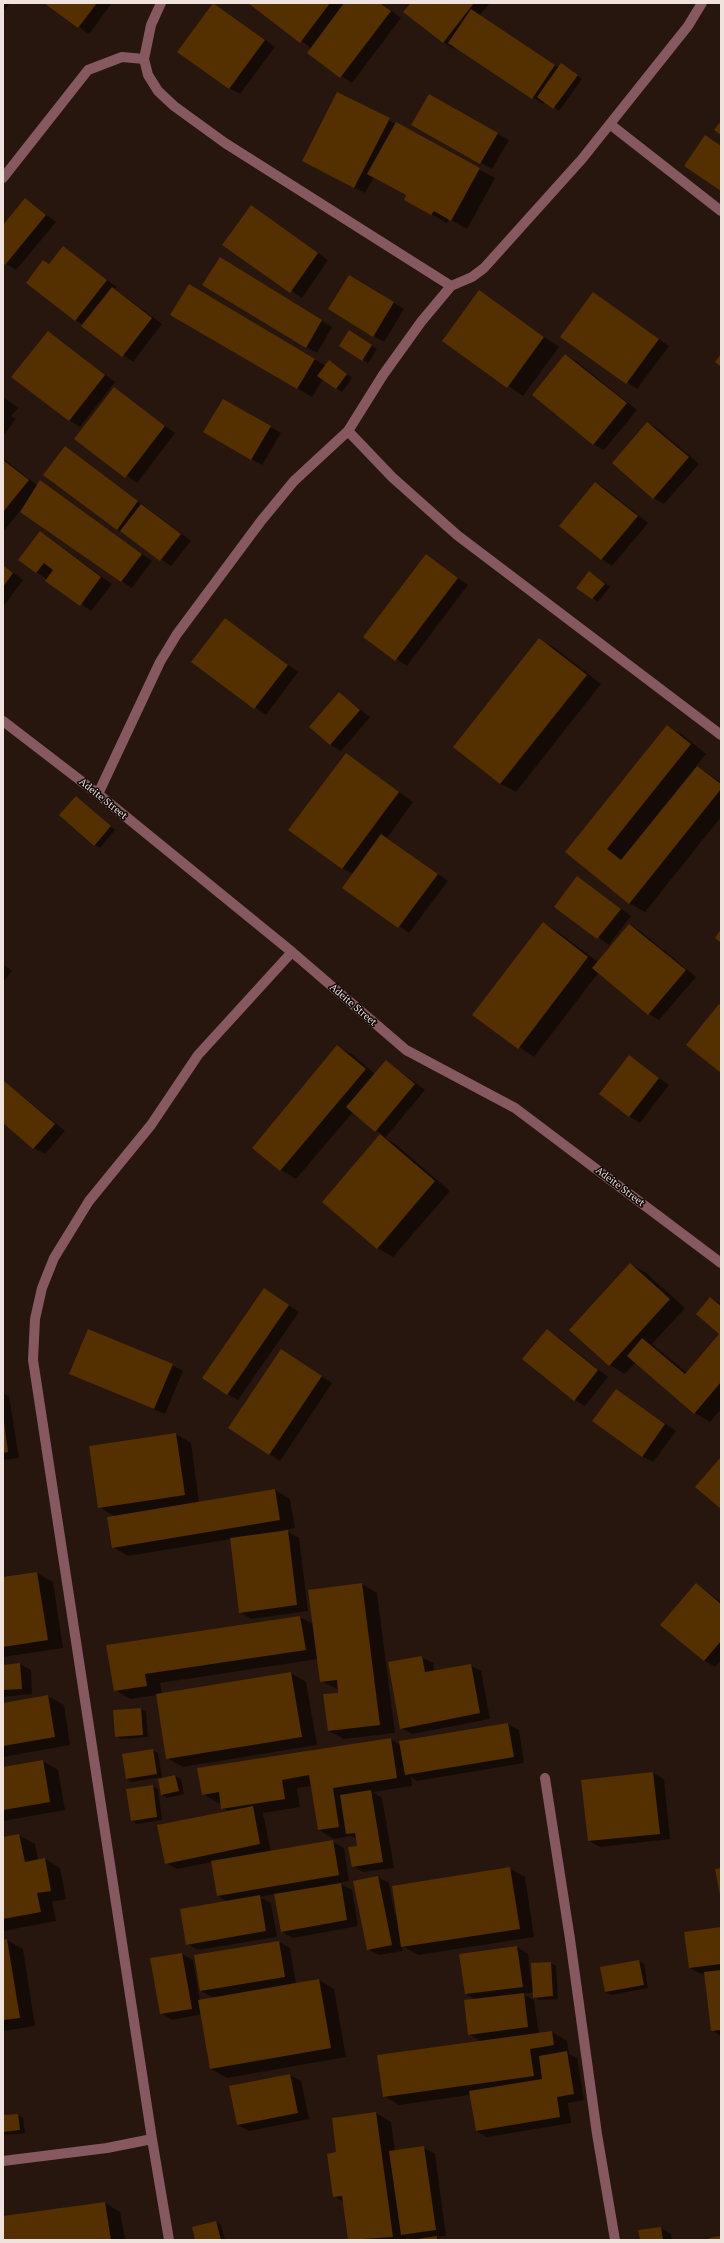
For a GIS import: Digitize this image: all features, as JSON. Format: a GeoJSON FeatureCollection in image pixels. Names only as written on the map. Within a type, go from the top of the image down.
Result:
{"type":"FeatureCollection","features":[{"type":"Feature","properties":{"kind":"street"},"geometry":{"type":"LineString","coordinates":[[161,3],[151,25],[144,59],[148,75],[155,86],[174,106],[225,143],[451,286]]}},
{"type":"Feature","properties":{"kind":"street"},"geometry":{"type":"LineString","coordinates":[[98,794],[160,662],[177,634],[261,521],[294,481],[348,431],[387,370],[421,322],[451,286],[472,277],[484,268],[543,205],[611,125],[688,26],[702,3]]}},
{"type":"Feature","properties":{"kind":"street"},"geometry":{"type":"LineString","coordinates":[[3,178],[88,70],[122,57],[144,59]]}},
{"type":"Feature","properties":{"kind":"street"},"geometry":{"type":"LineString","coordinates":[[611,125],[721,211]]}},
{"type":"Feature","properties":{"kind":"street"},"geometry":{"type":"LineString","coordinates":[[348,431],[392,477],[457,535],[721,735]]}},
{"type":"Feature","properties":{"kind":"street","name":"Adeite Street"},"geometry":{"type":"LineString","coordinates":[[3,721],[98,794],[292,952],[406,1050],[515,1108],[721,1263]]}},
{"type":"Feature","properties":{"kind":"street"},"geometry":{"type":"LineString","coordinates":[[169,2240],[152,2139],[33,1360],[35,1319],[42,1288],[54,1258],[89,1201],[151,1125],[198,1055],[292,952]]}},
{"type":"Feature","properties":{"kind":"street"},"geometry":{"type":"LineString","coordinates":[[545,1778],[570,1939],[597,2134],[615,2240]]}},
{"type":"Feature","properties":{"kind":"street"},"geometry":{"type":"LineString","coordinates":[[3,2161],[107,2148],[152,2139]]}},
{"type":"Feature","properties":{"kind":"building"},"geometry":{"type":"Polygon","coordinates":[[[44,3],[97,3],[78,28],[44,3]]]}},
{"type":"Feature","properties":{"kind":"building"},"geometry":{"type":"Polygon","coordinates":[[[213,3],[265,40],[229,89],[177,52],[213,3]]]}},
{"type":"Feature","properties":{"kind":"building"},"geometry":{"type":"Polygon","coordinates":[[[248,3],[330,3],[300,43],[248,3]]]}},
{"type":"Feature","properties":{"kind":"building"},"geometry":{"type":"Polygon","coordinates":[[[344,3],[380,3],[391,11],[340,78],[307,53],[344,3]]]}},
{"type":"Feature","properties":{"kind":"building"},"geometry":{"type":"Polygon","coordinates":[[[411,3],[474,3],[443,43],[403,12],[411,3]]]}},
{"type":"Feature","properties":{"kind":"building"},"geometry":{"type":"Polygon","coordinates":[[[471,9],[555,65],[532,99],[448,43],[471,9]]]}},
{"type":"Feature","properties":{"kind":"building"},"geometry":{"type":"Polygon","coordinates":[[[561,63],[578,75],[553,109],[537,97],[561,63]]]}},
{"type":"Feature","properties":{"kind":"building"},"geometry":{"type":"Polygon","coordinates":[[[337,92],[390,118],[354,188],[302,161],[337,92]]]}},
{"type":"Feature","properties":{"kind":"building"},"geometry":{"type":"Polygon","coordinates":[[[429,94],[498,133],[480,164],[411,125],[429,94]]]}},
{"type":"Feature","properties":{"kind":"building"},"geometry":{"type":"Polygon","coordinates":[[[721,121],[721,135],[714,130],[721,121]]]}},
{"type":"Feature","properties":{"kind":"building"},"geometry":{"type":"Polygon","coordinates":[[[396,122],[480,168],[451,221],[434,211],[431,215],[404,200],[406,195],[367,174],[396,122]]]}},
{"type":"Feature","properties":{"kind":"building"},"geometry":{"type":"Polygon","coordinates":[[[705,135],[721,146],[721,191],[684,166],[705,135]]]}},
{"type":"Feature","properties":{"kind":"building"},"geometry":{"type":"Polygon","coordinates":[[[25,198],[46,215],[5,265],[3,263],[3,225],[25,198]]]}},
{"type":"Feature","properties":{"kind":"building"},"geometry":{"type":"Polygon","coordinates":[[[251,205],[318,253],[290,293],[222,245],[251,205]]]}},
{"type":"Feature","properties":{"kind":"building"},"geometry":{"type":"Polygon","coordinates":[[[63,246],[107,280],[75,321],[26,283],[43,260],[49,264],[63,246]]]}},
{"type":"Feature","properties":{"kind":"building"},"geometry":{"type":"Polygon","coordinates":[[[220,257],[322,320],[306,348],[202,285],[220,257]]]}},
{"type":"Feature","properties":{"kind":"building"},"geometry":{"type":"Polygon","coordinates":[[[349,275],[394,302],[373,337],[328,309],[349,275]]]}},
{"type":"Feature","properties":{"kind":"building"},"geometry":{"type":"Polygon","coordinates":[[[189,284],[315,359],[297,389],[170,315],[189,284]]]}},
{"type":"Feature","properties":{"kind":"building"},"geometry":{"type":"Polygon","coordinates":[[[112,287],[152,318],[122,357],[81,326],[112,287]]]}},
{"type":"Feature","properties":{"kind":"building"},"geometry":{"type":"Polygon","coordinates":[[[479,290],[544,337],[507,388],[442,341],[479,290]]]}},
{"type":"Feature","properties":{"kind":"building"},"geometry":{"type":"Polygon","coordinates":[[[593,292],[659,339],[626,384],[560,337],[593,292]]]}},
{"type":"Feature","properties":{"kind":"building"},"geometry":{"type":"Polygon","coordinates":[[[349,330],[372,345],[362,361],[339,346],[349,330]]]}},
{"type":"Feature","properties":{"kind":"building"},"geometry":{"type":"Polygon","coordinates":[[[48,331],[105,375],[69,421],[11,377],[48,331]]]}},
{"type":"Feature","properties":{"kind":"building"},"geometry":{"type":"Polygon","coordinates":[[[565,354],[627,403],[593,445],[532,395],[565,354]]]}},
{"type":"Feature","properties":{"kind":"building"},"geometry":{"type":"Polygon","coordinates":[[[721,354],[721,367],[715,362],[721,354]]]}},
{"type":"Feature","properties":{"kind":"building"},"geometry":{"type":"Polygon","coordinates":[[[329,360],[347,374],[336,389],[317,376],[329,360]]]}},
{"type":"Feature","properties":{"kind":"building"},"geometry":{"type":"Polygon","coordinates":[[[114,387],[165,426],[125,478],[74,439],[114,387]]]}},
{"type":"Feature","properties":{"kind":"building"},"geometry":{"type":"Polygon","coordinates":[[[223,399],[271,426],[251,460],[203,432],[223,399]]]}},
{"type":"Feature","properties":{"kind":"building"},"geometry":{"type":"Polygon","coordinates":[[[647,422],[689,457],[653,499],[612,463],[647,422]]]}},
{"type":"Feature","properties":{"kind":"building"},"geometry":{"type":"Polygon","coordinates":[[[65,446],[138,501],[117,530],[43,475],[65,446]]]}},
{"type":"Feature","properties":{"kind":"building"},"geometry":{"type":"Polygon","coordinates":[[[3,460],[29,480],[3,512],[3,460]]]}},
{"type":"Feature","properties":{"kind":"building"},"geometry":{"type":"Polygon","coordinates":[[[40,480],[142,554],[121,582],[20,512],[40,480]]]}},
{"type":"Feature","properties":{"kind":"building"},"geometry":{"type":"Polygon","coordinates":[[[595,482],[638,516],[601,560],[559,526],[595,482]]]}},
{"type":"Feature","properties":{"kind":"building"},"geometry":{"type":"Polygon","coordinates":[[[141,504],[181,534],[160,561],[120,531],[141,504]]]}},
{"type":"Feature","properties":{"kind":"building"},"geometry":{"type":"Polygon","coordinates":[[[40,531],[101,577],[80,606],[45,581],[53,570],[44,563],[36,573],[18,560],[40,531]]]}},
{"type":"Feature","properties":{"kind":"building"},"geometry":{"type":"Polygon","coordinates":[[[426,554],[458,578],[395,661],[363,637],[426,554]]]}},
{"type":"Feature","properties":{"kind":"building"},"geometry":{"type":"Polygon","coordinates":[[[3,565],[13,573],[3,587],[3,565]]]}},
{"type":"Feature","properties":{"kind":"building"},"geometry":{"type":"Polygon","coordinates":[[[589,571],[605,584],[592,599],[576,588],[589,571]]]}},
{"type":"Feature","properties":{"kind":"building"},"geometry":{"type":"Polygon","coordinates":[[[225,618],[288,665],[254,709],[191,662],[225,618]]]}},
{"type":"Feature","properties":{"kind":"building"},"geometry":{"type":"Polygon","coordinates":[[[539,638],[587,675],[500,784],[453,747],[539,638]]]}},
{"type":"Feature","properties":{"kind":"building"},"geometry":{"type":"Polygon","coordinates":[[[339,692],[360,710],[330,745],[309,727],[339,692]]]}},
{"type":"Feature","properties":{"kind":"building"},"geometry":{"type":"Polygon","coordinates":[[[667,725],[691,744],[607,849],[621,860],[697,766],[721,784],[721,789],[629,904],[565,852],[667,725]]]}},
{"type":"Feature","properties":{"kind":"building"},"geometry":{"type":"Polygon","coordinates":[[[346,753],[399,792],[342,869],[288,830],[346,753]]]}},
{"type":"Feature","properties":{"kind":"building"},"geometry":{"type":"Polygon","coordinates":[[[76,796],[111,826],[94,846],[59,815],[76,796]]]}},
{"type":"Feature","properties":{"kind":"building"},"geometry":{"type":"Polygon","coordinates":[[[381,834],[438,874],[398,928],[342,888],[381,834]]]}},
{"type":"Feature","properties":{"kind":"building"},"geometry":{"type":"Polygon","coordinates":[[[577,876],[621,909],[597,939],[554,907],[577,876]]]}},
{"type":"Feature","properties":{"kind":"building"},"geometry":{"type":"Polygon","coordinates":[[[543,922],[588,957],[518,1049],[472,1015],[543,922]]]}},
{"type":"Feature","properties":{"kind":"building"},"geometry":{"type":"Polygon","coordinates":[[[629,924],[686,970],[648,1015],[592,968],[629,924]]]}},
{"type":"Feature","properties":{"kind":"building"},"geometry":{"type":"Polygon","coordinates":[[[721,929],[721,943],[715,938],[721,929]]]}},
{"type":"Feature","properties":{"kind":"building"},"geometry":{"type":"Polygon","coordinates":[[[719,1004],[721,1006],[721,1073],[686,1045],[719,1004]]]}},
{"type":"Feature","properties":{"kind":"building"},"geometry":{"type":"Polygon","coordinates":[[[337,1045],[366,1069],[280,1171],[252,1148],[337,1045]]]}},
{"type":"Feature","properties":{"kind":"building"},"geometry":{"type":"Polygon","coordinates":[[[629,1055],[659,1078],[629,1117],[599,1094],[629,1055]]]}},
{"type":"Feature","properties":{"kind":"building"},"geometry":{"type":"Polygon","coordinates":[[[386,1060],[415,1084],[375,1132],[346,1107],[386,1060]]]}},
{"type":"Feature","properties":{"kind":"building"},"geometry":{"type":"Polygon","coordinates":[[[3,1080],[55,1124],[33,1149],[3,1123],[3,1080]]]}},
{"type":"Feature","properties":{"kind":"building"},"geometry":{"type":"Polygon","coordinates":[[[380,1134],[435,1181],[377,1249],[322,1202],[380,1134]]]}},
{"type":"Feature","properties":{"kind":"building"},"geometry":{"type":"Polygon","coordinates":[[[630,1263],[670,1299],[609,1366],[569,1330],[630,1263]]]}},
{"type":"Feature","properties":{"kind":"building"},"geometry":{"type":"Polygon","coordinates":[[[264,1288],[289,1305],[227,1395],[202,1378],[264,1288]]]}},
{"type":"Feature","properties":{"kind":"building"},"geometry":{"type":"Polygon","coordinates":[[[710,1297],[721,1306],[721,1382],[694,1414],[627,1356],[642,1338],[685,1374],[719,1334],[696,1314],[710,1297]]]}},
{"type":"Feature","properties":{"kind":"building"},"geometry":{"type":"Polygon","coordinates":[[[88,1329],[173,1364],[154,1409],[69,1374],[88,1329]]]}},
{"type":"Feature","properties":{"kind":"building"},"geometry":{"type":"Polygon","coordinates":[[[547,1329],[598,1370],[574,1401],[522,1359],[547,1329]]]}},
{"type":"Feature","properties":{"kind":"building"},"geometry":{"type":"Polygon","coordinates":[[[281,1349],[322,1376],[269,1455],[228,1428],[281,1349]]]}},
{"type":"Feature","properties":{"kind":"building"},"geometry":{"type":"Polygon","coordinates":[[[616,1389],[665,1424],[642,1457],[592,1421],[616,1389]]]}},
{"type":"Feature","properties":{"kind":"building"},"geometry":{"type":"Polygon","coordinates":[[[4,1422],[8,1452],[3,1453],[3,1423],[4,1422]]]}},
{"type":"Feature","properties":{"kind":"building"},"geometry":{"type":"Polygon","coordinates":[[[176,1433],[185,1495],[98,1508],[89,1446],[176,1433]]]}},
{"type":"Feature","properties":{"kind":"building"},"geometry":{"type":"Polygon","coordinates":[[[721,1457],[721,1509],[695,1487],[721,1457]]]}},
{"type":"Feature","properties":{"kind":"building"},"geometry":{"type":"Polygon","coordinates":[[[275,1489],[280,1520],[112,1548],[107,1517],[275,1489]]]}},
{"type":"Feature","properties":{"kind":"building"},"geometry":{"type":"Polygon","coordinates":[[[288,1530],[297,1605],[239,1613],[230,1538],[288,1530]]]}},
{"type":"Feature","properties":{"kind":"building"},"geometry":{"type":"Polygon","coordinates":[[[37,1572],[48,1640],[3,1647],[3,1577],[37,1572]]]}},
{"type":"Feature","properties":{"kind":"building"},"geometry":{"type":"Polygon","coordinates":[[[362,1583],[380,1725],[328,1731],[323,1694],[338,1693],[337,1680],[320,1682],[308,1590],[362,1583]]]}},
{"type":"Feature","properties":{"kind":"building"},"geometry":{"type":"Polygon","coordinates":[[[696,1583],[721,1604],[721,1641],[704,1661],[660,1625],[696,1583]]]}},
{"type":"Feature","properties":{"kind":"building"},"geometry":{"type":"Polygon","coordinates":[[[300,1616],[306,1650],[145,1674],[147,1686],[114,1691],[106,1645],[300,1616]]]}},
{"type":"Feature","properties":{"kind":"building"},"geometry":{"type":"Polygon","coordinates":[[[422,1656],[425,1672],[471,1664],[480,1713],[400,1729],[388,1662],[422,1656]]]}},
{"type":"Feature","properties":{"kind":"building"},"geometry":{"type":"Polygon","coordinates":[[[20,1663],[22,1689],[3,1690],[3,1665],[20,1663]]]}},
{"type":"Feature","properties":{"kind":"building"},"geometry":{"type":"Polygon","coordinates":[[[291,1672],[302,1737],[166,1759],[156,1694],[291,1672]]]}},
{"type":"Feature","properties":{"kind":"building"},"geometry":{"type":"Polygon","coordinates":[[[48,1695],[55,1737],[3,1746],[3,1703],[48,1695]]]}},
{"type":"Feature","properties":{"kind":"building"},"geometry":{"type":"Polygon","coordinates":[[[141,1708],[143,1735],[115,1737],[113,1710],[141,1708]]]}},
{"type":"Feature","properties":{"kind":"building"},"geometry":{"type":"Polygon","coordinates":[[[508,1723],[514,1757],[405,1775],[399,1741],[508,1723]]]}},
{"type":"Feature","properties":{"kind":"building"},"geometry":{"type":"Polygon","coordinates":[[[391,1738],[397,1778],[333,1788],[339,1827],[318,1830],[309,1775],[282,1780],[285,1799],[221,1809],[219,1792],[202,1795],[197,1768],[391,1738]]]}},
{"type":"Feature","properties":{"kind":"building"},"geometry":{"type":"Polygon","coordinates":[[[153,1749],[157,1774],[126,1779],[122,1754],[153,1749]]]}},
{"type":"Feature","properties":{"kind":"building"},"geometry":{"type":"Polygon","coordinates":[[[43,1760],[50,1802],[3,1810],[3,1767],[43,1760]]]}},
{"type":"Feature","properties":{"kind":"building"},"geometry":{"type":"Polygon","coordinates":[[[653,1772],[660,1834],[588,1841],[581,1780],[653,1772]]]}},
{"type":"Feature","properties":{"kind":"building"},"geometry":{"type":"Polygon","coordinates":[[[175,1775],[179,1791],[161,1795],[158,1779],[175,1775]]]}},
{"type":"Feature","properties":{"kind":"building"},"geometry":{"type":"Polygon","coordinates":[[[153,1785],[157,1817],[131,1821],[126,1789],[153,1785]]]}},
{"type":"Feature","properties":{"kind":"building"},"geometry":{"type":"Polygon","coordinates":[[[371,1790],[383,1862],[352,1867],[348,1847],[357,1846],[355,1833],[346,1834],[340,1795],[371,1790]]]}},
{"type":"Feature","properties":{"kind":"building"},"geometry":{"type":"Polygon","coordinates":[[[253,1806],[260,1844],[165,1864],[157,1825],[253,1806]]]}},
{"type":"Feature","properties":{"kind":"building"},"geometry":{"type":"Polygon","coordinates":[[[19,1834],[25,1862],[45,1858],[51,1891],[37,1893],[41,1912],[3,1919],[3,1837],[19,1834]]]}},
{"type":"Feature","properties":{"kind":"building"},"geometry":{"type":"Polygon","coordinates":[[[333,1840],[339,1875],[217,1896],[211,1861],[333,1840]]]}},
{"type":"Feature","properties":{"kind":"building"},"geometry":{"type":"Polygon","coordinates":[[[510,1867],[520,1929],[401,1947],[392,1886],[510,1867]]]}},
{"type":"Feature","properties":{"kind":"building"},"geometry":{"type":"Polygon","coordinates":[[[721,1868],[721,1895],[720,1895],[715,1869],[721,1868]]]}},
{"type":"Feature","properties":{"kind":"building"},"geometry":{"type":"Polygon","coordinates":[[[378,1876],[392,1945],[367,1950],[353,1881],[378,1876]]]}},
{"type":"Feature","properties":{"kind":"building"},"geometry":{"type":"Polygon","coordinates":[[[341,1883],[347,1920],[281,1932],[274,1894],[341,1883]]]}},
{"type":"Feature","properties":{"kind":"building"},"geometry":{"type":"Polygon","coordinates":[[[260,1895],[266,1931],[186,1945],[180,1909],[260,1895]]]}},
{"type":"Feature","properties":{"kind":"building"},"geometry":{"type":"Polygon","coordinates":[[[721,1927],[721,1964],[689,1968],[684,1932],[721,1927]]]}},
{"type":"Feature","properties":{"kind":"building"},"geometry":{"type":"Polygon","coordinates":[[[7,1939],[20,2018],[3,2020],[3,1940],[7,1939]]]}},
{"type":"Feature","properties":{"kind":"building"},"geometry":{"type":"Polygon","coordinates":[[[279,1941],[285,1977],[200,1991],[194,1955],[279,1941]]]}},
{"type":"Feature","properties":{"kind":"building"},"geometry":{"type":"Polygon","coordinates":[[[517,1946],[523,1987],[465,1994],[459,1954],[517,1946]]]}},
{"type":"Feature","properties":{"kind":"building"},"geometry":{"type":"Polygon","coordinates":[[[182,1953],[192,2009],[160,2014],[150,1958],[182,1953]]]}},
{"type":"Feature","properties":{"kind":"building"},"geometry":{"type":"Polygon","coordinates":[[[639,1960],[644,1985],[605,1992],[600,1967],[639,1960]]]}},
{"type":"Feature","properties":{"kind":"building"},"geometry":{"type":"Polygon","coordinates":[[[551,1962],[553,1996],[533,1998],[531,1963],[551,1962]]]}},
{"type":"Feature","properties":{"kind":"building"},"geometry":{"type":"Polygon","coordinates":[[[721,1970],[721,2030],[711,2031],[704,1972],[721,1970]]]}},
{"type":"Feature","properties":{"kind":"building"},"geometry":{"type":"Polygon","coordinates":[[[319,1979],[331,2048],[210,2069],[198,2000],[319,1979]]]}},
{"type":"Feature","properties":{"kind":"building"},"geometry":{"type":"Polygon","coordinates":[[[524,1993],[528,2027],[468,2035],[464,2000],[524,1993]]]}},
{"type":"Feature","properties":{"kind":"building"},"geometry":{"type":"Polygon","coordinates":[[[552,2031],[554,2045],[530,2049],[534,2076],[383,2097],[377,2055],[552,2031]]]}},
{"type":"Feature","properties":{"kind":"building"},"geometry":{"type":"Polygon","coordinates":[[[567,2051],[574,2094],[557,2097],[560,2117],[476,2131],[469,2091],[542,2079],[539,2056],[567,2051]]]}},
{"type":"Feature","properties":{"kind":"building"},"geometry":{"type":"Polygon","coordinates":[[[290,2074],[298,2113],[237,2125],[229,2086],[290,2074]]]}},
{"type":"Feature","properties":{"kind":"building"},"geometry":{"type":"Polygon","coordinates":[[[376,2112],[393,2237],[348,2240],[342,2196],[333,2197],[327,2154],[336,2152],[332,2118],[376,2112]]]}},
{"type":"Feature","properties":{"kind":"building"},"geometry":{"type":"Polygon","coordinates":[[[18,2114],[20,2130],[3,2132],[3,2115],[18,2114]]]}},
{"type":"Feature","properties":{"kind":"building"},"geometry":{"type":"Polygon","coordinates":[[[424,2146],[436,2230],[401,2235],[389,2151],[424,2146]]]}},
{"type":"Feature","properties":{"kind":"building"},"geometry":{"type":"Polygon","coordinates":[[[105,2202],[111,2240],[3,2240],[3,2216],[105,2202]]]}},
{"type":"Feature","properties":{"kind":"building"},"geometry":{"type":"Polygon","coordinates":[[[216,2221],[221,2240],[195,2240],[192,2227],[216,2221]]]}},
{"type":"Feature","properties":{"kind":"building"},"geometry":{"type":"Polygon","coordinates":[[[661,2227],[663,2240],[640,2240],[638,2230],[661,2227]]]}},
{"type":"Feature","properties":{"kind":"building"},"geometry":{"type":"Polygon","coordinates":[[[437,2236],[437,2240],[417,2240],[417,2239],[437,2236]]]}},
{"type":"Feature","properties":{"kind":"building"},"geometry":{"type":"Polygon","coordinates":[[[721,2236],[721,2240],[709,2240],[709,2238],[721,2236]]]}}]}
